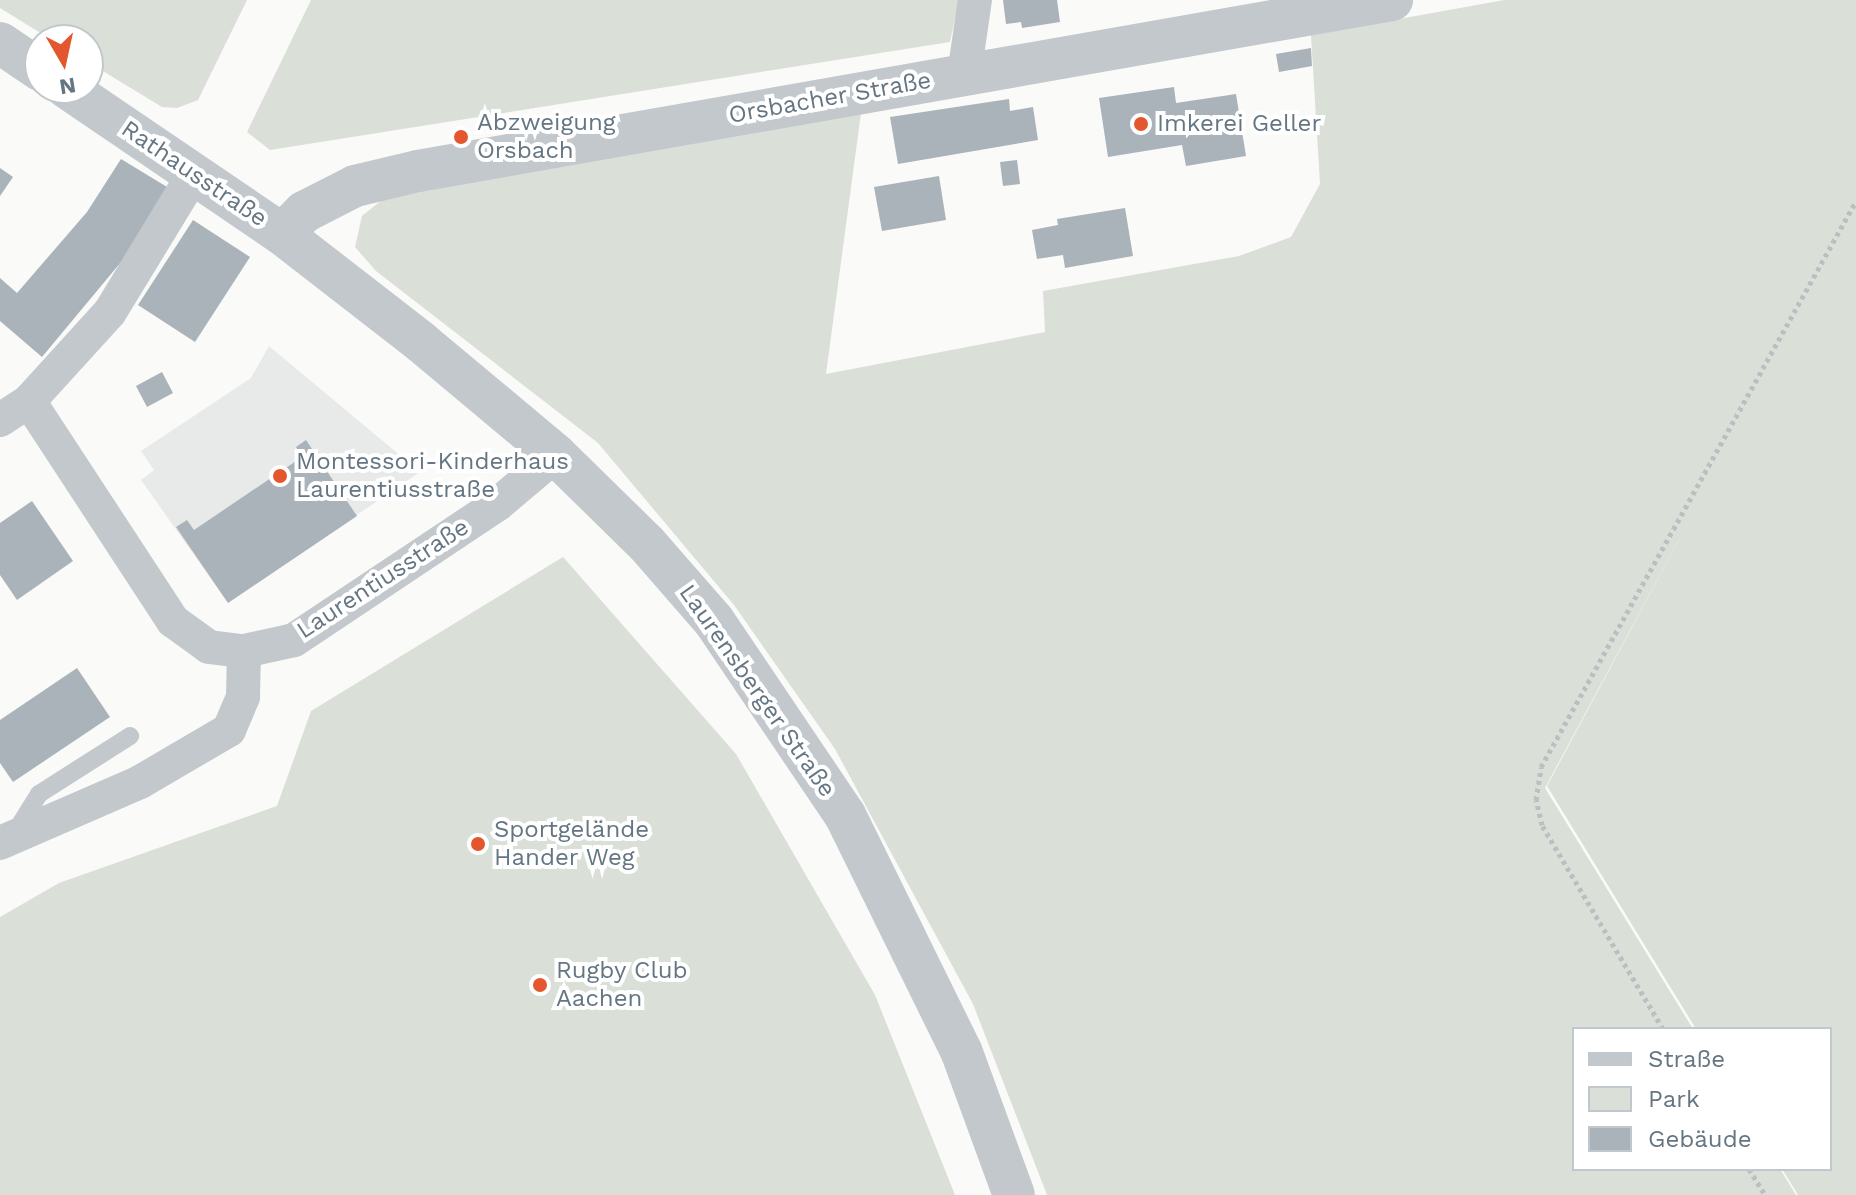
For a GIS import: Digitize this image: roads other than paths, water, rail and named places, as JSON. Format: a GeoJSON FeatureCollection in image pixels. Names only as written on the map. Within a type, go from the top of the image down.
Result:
{"type":"FeatureCollection","features":[{"type":"Feature","properties":{"kind":"street"},"geometry":{"type":"LineString","coordinates":[[964,75],[975,0]]}},
{"type":"Feature","properties":{"kind":"street","name":"Orsbacher Straße"},"geometry":{"type":"LineString","coordinates":[[282,234],[304,212],[330,199],[393,177],[1392,0]]}},
{"type":"Feature","properties":{"kind":"street"},"geometry":{"type":"LineString","coordinates":[[0,43],[24,59]]}},
{"type":"Feature","properties":{"kind":"street","name":"Rathausstraße"},"geometry":{"type":"LineString","coordinates":[[91,104],[282,234]]}},
{"type":"Feature","properties":{"kind":"street"},"geometry":{"type":"LineString","coordinates":[[0,420],[29,401],[110,312],[194,174]]}},
{"type":"Feature","properties":{"kind":"street","name":"Laurensberger Straße"},"geometry":{"type":"LineString","coordinates":[[282,234],[556,455],[646,543],[714,621],[845,815],[962,1053],[1014,1195]]}},
{"type":"Feature","properties":{"kind":"street","name":"Laurentiusstraße"},"geometry":{"type":"LineString","coordinates":[[29,401],[173,621],[209,647],[244,651],[294,640],[498,504],[556,455]]}},
{"type":"Feature","properties":{"kind":"street"},"geometry":{"type":"LineString","coordinates":[[7,838],[140,782],[229,730],[243,697],[244,651]]}},
{"type":"Feature","properties":{"kind":"lane"},"geometry":{"type":"LineString","coordinates":[[7,838],[39,794],[130,736]]}},
{"type":"Feature","properties":{"kind":"place","name":"Imkerei Geller"},"geometry":{"type":"Point","coordinates":[1141,124]}},
{"type":"Feature","properties":{"kind":"place","name":"Abzweigung Orsbach"},"geometry":{"type":"Point","coordinates":[461,137]}},
{"type":"Feature","properties":{"kind":"place","name":"Montessori-Kinderhaus Laurentiusstraße"},"geometry":{"type":"Point","coordinates":[280,476]}},
{"type":"Feature","properties":{"kind":"place","name":"Sportgelände Hander Weg"},"geometry":{"type":"Point","coordinates":[478,844]}},
{"type":"Feature","properties":{"kind":"place","name":"Rugby Club Aachen"},"geometry":{"type":"Point","coordinates":[540,985]}}]}
